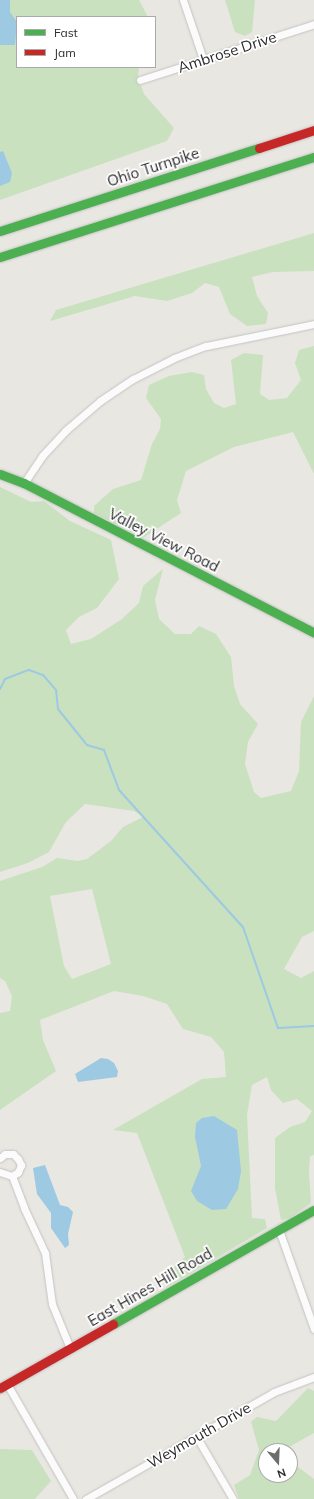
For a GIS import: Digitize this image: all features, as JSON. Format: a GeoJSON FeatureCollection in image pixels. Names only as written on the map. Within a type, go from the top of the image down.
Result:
{"type":"FeatureCollection","features":[{"type":"Feature","properties":{"kind":"main road","name":"Ohio Turnpike"},"geometry":{"type":"LineString","coordinates":[[0,231],[314,130]]}},
{"type":"Feature","properties":{"kind":"main road"},"geometry":{"type":"LineString","coordinates":[[0,257],[314,157]]}},
{"type":"Feature","properties":{"kind":"main road","name":"Valley View Road"},"geometry":{"type":"LineString","coordinates":[[0,474],[24,483],[314,633]]}},
{"type":"Feature","properties":{"kind":"main road","name":"East Hines Hill Road"},"geometry":{"type":"LineString","coordinates":[[3,1386],[314,1210]]}},
{"type":"Feature","properties":{"kind":"street"},"geometry":{"type":"LineString","coordinates":[[183,0],[203,59]]}},
{"type":"Feature","properties":{"kind":"street","name":"Ambrose Drive"},"geometry":{"type":"LineString","coordinates":[[140,80],[314,24]]}},
{"type":"Feature","properties":{"kind":"street"},"geometry":{"type":"LineString","coordinates":[[24,483],[42,456],[65,431],[100,401],[134,379],[174,358],[206,346],[314,324]]}},
{"type":"Feature","properties":{"kind":"street"},"geometry":{"type":"LineString","coordinates":[[0,1158],[9,1154],[18,1158],[20,1169],[12,1176]]}},
{"type":"Feature","properties":{"kind":"street"},"geometry":{"type":"LineString","coordinates":[[0,1172],[12,1176]]}},
{"type":"Feature","properties":{"kind":"street"},"geometry":{"type":"LineString","coordinates":[[12,1176],[24,1208],[45,1253],[52,1304],[70,1348]]}},
{"type":"Feature","properties":{"kind":"street"},"geometry":{"type":"LineString","coordinates":[[280,1230],[314,1329]]}},
{"type":"Feature","properties":{"kind":"street","name":"Weymouth Drive"},"geometry":{"type":"LineString","coordinates":[[86,1499],[274,1392],[314,1378]]}},
{"type":"Feature","properties":{"kind":"street"},"geometry":{"type":"LineString","coordinates":[[3,1386],[73,1499]]}},
{"type":"Feature","properties":{"kind":"street"},"geometry":{"type":"LineString","coordinates":[[196,1436],[233,1499]]}},
{"type":"Feature","properties":{"kind":"green space"},"geometry":{"type":"Polygon","coordinates":[[[0,0],[139,0],[147,16],[16,16],[16,68],[139,68],[138,77],[144,94],[174,128],[167,141],[0,200],[0,0]]]}},
{"type":"Feature","properties":{"kind":"green space"},"geometry":{"type":"Polygon","coordinates":[[[225,0],[255,0],[252,32],[245,36],[235,32],[225,0]]]}},
{"type":"Feature","properties":{"kind":"green space"},"geometry":{"type":"Polygon","coordinates":[[[314,233],[314,271],[273,272],[252,277],[257,296],[268,313],[266,324],[247,326],[230,314],[219,287],[205,283],[192,293],[167,301],[135,296],[50,321],[56,310],[314,233]]]}},
{"type":"Feature","properties":{"kind":"green space"},"geometry":{"type":"Polygon","coordinates":[[[314,346],[314,474],[293,432],[234,447],[186,471],[177,500],[181,513],[143,538],[94,513],[94,506],[113,489],[141,480],[152,444],[160,429],[161,419],[146,398],[149,385],[169,376],[192,372],[204,375],[206,389],[214,403],[224,408],[236,404],[231,360],[244,353],[263,355],[260,394],[269,400],[287,398],[301,380],[295,363],[299,350],[314,346]]]}},
{"type":"Feature","properties":{"kind":"green space"},"geometry":{"type":"Polygon","coordinates":[[[0,487],[31,502],[44,501],[70,521],[111,540],[119,579],[97,608],[79,617],[66,630],[71,644],[91,639],[122,619],[139,603],[143,586],[163,569],[155,600],[159,619],[175,634],[191,634],[199,626],[216,634],[231,657],[234,686],[240,704],[258,724],[248,742],[245,764],[254,792],[261,798],[291,791],[299,771],[301,722],[314,696],[314,931],[302,937],[284,969],[301,978],[314,971],[314,1155],[310,1156],[309,1172],[311,1203],[290,1218],[281,1220],[275,1188],[275,1138],[290,1127],[305,1122],[312,1111],[297,1099],[283,1103],[271,1090],[267,1077],[252,1085],[247,1115],[252,1218],[265,1219],[267,1228],[167,1287],[162,1278],[185,1257],[137,1133],[113,1130],[202,1079],[226,1077],[224,1052],[211,1037],[183,1029],[167,1004],[143,996],[114,991],[40,1020],[43,1040],[56,1071],[0,1110],[0,1013],[10,1011],[12,996],[5,981],[0,978],[0,881],[42,867],[57,858],[78,861],[87,859],[111,841],[123,827],[143,817],[134,811],[85,804],[66,822],[49,852],[28,863],[0,872],[0,487]],[[92,889],[50,896],[64,966],[72,979],[111,964],[92,889]]]}},
{"type":"Feature","properties":{"kind":"green space"},"geometry":{"type":"Polygon","coordinates":[[[308,1388],[314,1391],[314,1433],[296,1443],[258,1443],[258,1446],[251,1422],[257,1417],[276,1421],[308,1388]]]}},
{"type":"Feature","properties":{"kind":"green space"},"geometry":{"type":"Polygon","coordinates":[[[0,1449],[32,1450],[51,1481],[35,1499],[0,1499],[0,1449]]]}},
{"type":"Feature","properties":{"kind":"green space"},"geometry":{"type":"Polygon","coordinates":[[[258,1453],[258,1483],[298,1483],[298,1467],[314,1479],[314,1499],[239,1499],[234,1485],[250,1475],[258,1453]]]}},
{"type":"Feature","properties":{"kind":"water"},"geometry":{"type":"Polygon","coordinates":[[[0,0],[10,0],[10,12],[16,21],[15,45],[0,45],[0,0]]]}},
{"type":"Feature","properties":{"kind":"water"},"geometry":{"type":"Polygon","coordinates":[[[3,151],[12,173],[10,182],[0,186],[0,152],[3,151]]]}},
{"type":"Feature","properties":{"kind":"water"},"geometry":{"type":"Polygon","coordinates":[[[101,1058],[108,1059],[114,1063],[118,1071],[117,1077],[78,1082],[75,1074],[101,1058]]]}},
{"type":"Feature","properties":{"kind":"water"},"geometry":{"type":"Polygon","coordinates":[[[214,1116],[237,1130],[241,1171],[238,1189],[226,1209],[212,1210],[197,1201],[191,1191],[201,1166],[195,1137],[196,1123],[202,1118],[214,1116]]]}},
{"type":"Feature","properties":{"kind":"water"},"geometry":{"type":"Polygon","coordinates":[[[45,1165],[60,1205],[68,1207],[73,1212],[68,1234],[69,1245],[65,1248],[51,1228],[51,1213],[37,1194],[33,1168],[45,1165]]]}},
{"type":"Feature","properties":{"kind":"waterway"},"geometry":{"type":"LineString","coordinates":[[0,689],[5,679],[29,670],[43,675],[56,690],[58,709],[87,745],[104,750],[119,790],[243,927],[278,1028],[314,1026]]}},
{"type":"Feature","properties":{"kind":"traffic: fast"},"geometry":{"type":"LineString","coordinates":[[0,231],[259,148]]}},
{"type":"Feature","properties":{"kind":"traffic: fast"},"geometry":{"type":"LineString","coordinates":[[0,257],[314,157]]}},
{"type":"Feature","properties":{"kind":"traffic: fast"},"geometry":{"type":"LineString","coordinates":[[0,474],[24,483],[314,633]]}},
{"type":"Feature","properties":{"kind":"traffic: fast"},"geometry":{"type":"LineString","coordinates":[[113,1324],[314,1210]]}},
{"type":"Feature","properties":{"kind":"traffic: jam"},"geometry":{"type":"LineString","coordinates":[[259,148],[314,130]]}},
{"type":"Feature","properties":{"kind":"traffic: jam"},"geometry":{"type":"LineString","coordinates":[[0,1388],[113,1324]]}}]}
